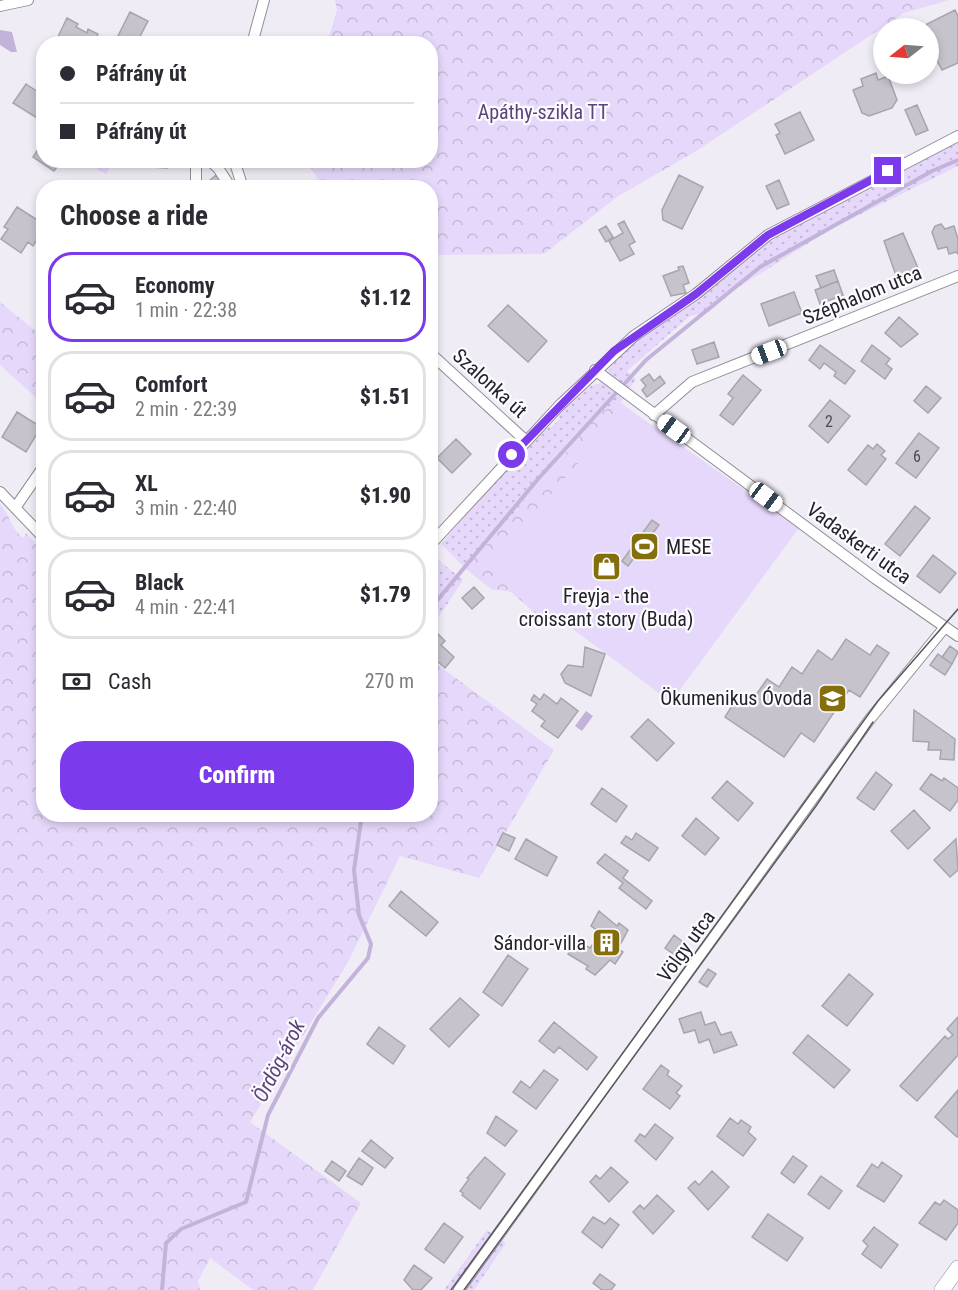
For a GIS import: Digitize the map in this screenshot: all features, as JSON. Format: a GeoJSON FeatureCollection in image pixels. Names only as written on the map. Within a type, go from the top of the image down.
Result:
{"type":"FeatureCollection","features":[{"type":"Feature","properties":{"kind":"main road"},"geometry":{"type":"LineString","coordinates":[[942,1290],[958,1268]]}},
{"type":"Feature","properties":{"kind":"street"},"geometry":{"type":"LineString","coordinates":[[0,6],[28,0]]}},
{"type":"Feature","properties":{"kind":"street"},"geometry":{"type":"LineString","coordinates":[[254,36],[264,0]]}},
{"type":"Feature","properties":{"kind":"street"},"geometry":{"type":"LineString","coordinates":[[438,536],[525,440],[614,351],[696,294],[768,235],[958,136]]}},
{"type":"Feature","properties":{"kind":"street","name":"Széphalom utca"},"geometry":{"type":"LineString","coordinates":[[654,415],[692,382],[958,276]]}},
{"type":"Feature","properties":{"kind":"street","name":"Szalonka út"},"geometry":{"type":"LineString","coordinates":[[438,360],[525,440]]}},
{"type":"Feature","properties":{"kind":"street","name":"Vadaskerti utca"},"geometry":{"type":"LineString","coordinates":[[595,370],[876,579],[954,631]]}},
{"type":"Feature","properties":{"kind":"street"},"geometry":{"type":"LineString","coordinates":[[15,508],[36,478]]}},
{"type":"Feature","properties":{"kind":"street"},"geometry":{"type":"LineString","coordinates":[[0,492],[36,530]]}},
{"type":"Feature","properties":{"kind":"street","name":"Völgy utca"},"geometry":{"type":"LineString","coordinates":[[459,1290],[870,719],[954,631]]}},
{"type":"Feature","properties":{"kind":"green space","name":"Apáthy-szikla TT"},"geometry":{"type":"Polygon","coordinates":[[[335,0],[949,0],[904,13],[896,18],[873,18],[873,34],[698,150],[617,197],[544,254],[438,255],[438,180],[318,180],[311,168],[438,168],[438,36],[329,36],[337,10],[335,0]]]}},
{"type":"Feature","properties":{"kind":"green space"},"geometry":{"type":"Polygon","coordinates":[[[958,139],[958,166],[833,228],[734,290],[709,312],[690,316],[627,371],[636,379],[621,402],[601,412],[466,569],[441,544],[509,464],[547,426],[550,428],[560,419],[557,414],[591,386],[600,383],[618,357],[640,336],[772,237],[958,139]]]}},
{"type":"Feature","properties":{"kind":"green space"},"geometry":{"type":"Polygon","coordinates":[[[96,168],[110,168],[106,174],[96,168]]]}},
{"type":"Feature","properties":{"kind":"green space"},"geometry":{"type":"Polygon","coordinates":[[[0,302],[36,331],[36,398],[0,365],[0,302]]]}},
{"type":"Feature","properties":{"kind":"green space"},"geometry":{"type":"Polygon","coordinates":[[[621,402],[626,407],[570,617],[535,613],[511,592],[491,589],[466,569],[601,412],[621,402]]]}},
{"type":"Feature","properties":{"kind":"green space","name":"MESE"},"geometry":{"type":"Polygon","coordinates":[[[626,407],[799,528],[671,702],[489,567],[626,407]]]}},
{"type":"Feature","properties":{"kind":"green space"},"geometry":{"type":"Polygon","coordinates":[[[0,504],[19,534],[23,538],[26,533],[36,544],[36,822],[438,822],[438,665],[554,750],[479,878],[400,856],[347,964],[250,1122],[361,1203],[313,1290],[253,1290],[210,1258],[198,1281],[200,1290],[0,1290],[0,504]]]}},
{"type":"Feature","properties":{"kind":"green space"},"geometry":{"type":"Polygon","coordinates":[[[438,560],[463,580],[438,618],[438,560]]]}},
{"type":"Feature","properties":{"kind":"green space"},"geometry":{"type":"Polygon","coordinates":[[[487,1230],[506,1243],[474,1290],[444,1290],[487,1230]]]}},
{"type":"Feature","properties":{"kind":"shaded area"},"geometry":{"type":"Polygon","coordinates":[[[0,30],[12,32],[17,52],[11,52],[0,45],[0,30]]]}},
{"type":"Feature","properties":{"kind":"shaded area"},"geometry":{"type":"Polygon","coordinates":[[[586,711],[593,716],[582,731],[575,726],[586,711]]]}},
{"type":"Feature","properties":{"kind":"building"},"geometry":{"type":"Polygon","coordinates":[[[955,10],[958,16],[958,63],[942,70],[939,64],[939,18],[955,10]]]}},
{"type":"Feature","properties":{"kind":"building"},"geometry":{"type":"Polygon","coordinates":[[[130,12],[148,21],[140,36],[118,36],[130,12]]]}},
{"type":"Feature","properties":{"kind":"building"},"geometry":{"type":"Polygon","coordinates":[[[67,18],[87,33],[88,29],[98,34],[97,36],[58,36],[67,18]]]}},
{"type":"Feature","properties":{"kind":"building"},"geometry":{"type":"Polygon","coordinates":[[[873,74],[873,84],[891,84],[897,100],[892,108],[869,116],[862,113],[853,90],[863,86],[861,79],[873,74]]]}},
{"type":"Feature","properties":{"kind":"building"},"geometry":{"type":"Polygon","coordinates":[[[26,84],[36,91],[36,117],[13,103],[26,84]]]}},
{"type":"Feature","properties":{"kind":"building"},"geometry":{"type":"Polygon","coordinates":[[[917,105],[928,130],[916,135],[905,110],[917,105]]]}},
{"type":"Feature","properties":{"kind":"building"},"geometry":{"type":"Polygon","coordinates":[[[800,112],[814,140],[785,154],[776,135],[780,133],[775,124],[800,112]]]}},
{"type":"Feature","properties":{"kind":"building"},"geometry":{"type":"Polygon","coordinates":[[[216,175],[220,180],[210,180],[216,175]]]}},
{"type":"Feature","properties":{"kind":"building"},"geometry":{"type":"Polygon","coordinates":[[[679,175],[703,187],[682,229],[663,220],[662,210],[679,175]]]}},
{"type":"Feature","properties":{"kind":"building"},"geometry":{"type":"Polygon","coordinates":[[[779,180],[789,204],[777,209],[766,186],[779,180]]]}},
{"type":"Feature","properties":{"kind":"building"},"geometry":{"type":"Polygon","coordinates":[[[17,207],[36,219],[36,241],[33,246],[28,242],[21,253],[1,239],[8,229],[4,227],[17,207]]]}},
{"type":"Feature","properties":{"kind":"building"},"geometry":{"type":"Polygon","coordinates":[[[624,221],[635,242],[629,245],[634,254],[620,261],[609,241],[623,233],[618,224],[624,221]]]}},
{"type":"Feature","properties":{"kind":"building"},"geometry":{"type":"Polygon","coordinates":[[[941,224],[945,229],[954,226],[958,239],[958,254],[956,252],[949,254],[947,247],[938,249],[932,232],[935,226],[941,224]]]}},
{"type":"Feature","properties":{"kind":"building"},"geometry":{"type":"Polygon","coordinates":[[[606,226],[613,237],[606,242],[599,230],[606,226]]]}},
{"type":"Feature","properties":{"kind":"building"},"geometry":{"type":"Polygon","coordinates":[[[903,233],[921,275],[899,284],[884,241],[903,233]]]}},
{"type":"Feature","properties":{"kind":"building"},"geometry":{"type":"Polygon","coordinates":[[[683,266],[689,283],[683,285],[686,293],[671,296],[663,276],[683,266]]]}},
{"type":"Feature","properties":{"kind":"building"},"geometry":{"type":"Polygon","coordinates":[[[834,270],[838,281],[821,288],[816,276],[834,270]]]}},
{"type":"Feature","properties":{"kind":"building"},"geometry":{"type":"Polygon","coordinates":[[[838,281],[843,295],[820,304],[815,290],[838,281]]]}},
{"type":"Feature","properties":{"kind":"building"},"geometry":{"type":"Polygon","coordinates":[[[794,292],[802,313],[769,326],[761,304],[794,292]]]}},
{"type":"Feature","properties":{"kind":"building"},"geometry":{"type":"Polygon","coordinates":[[[508,305],[547,341],[528,362],[488,326],[508,305]]]}},
{"type":"Feature","properties":{"kind":"building"},"geometry":{"type":"Polygon","coordinates":[[[899,317],[918,334],[901,347],[885,333],[899,317]]]}},
{"type":"Feature","properties":{"kind":"building"},"geometry":{"type":"Polygon","coordinates":[[[714,342],[719,357],[697,364],[692,350],[714,342]]]}},
{"type":"Feature","properties":{"kind":"building"},"geometry":{"type":"Polygon","coordinates":[[[820,345],[855,371],[845,384],[834,376],[836,372],[824,363],[820,369],[809,360],[820,345]]]}},
{"type":"Feature","properties":{"kind":"building"},"geometry":{"type":"Polygon","coordinates":[[[872,345],[890,359],[886,364],[892,369],[885,379],[861,361],[872,345]]]}},
{"type":"Feature","properties":{"kind":"building"},"geometry":{"type":"Polygon","coordinates":[[[649,374],[654,381],[660,376],[665,383],[647,397],[642,390],[646,386],[641,380],[649,374]]]}},
{"type":"Feature","properties":{"kind":"building"},"geometry":{"type":"Polygon","coordinates":[[[743,375],[761,390],[733,425],[720,415],[733,398],[728,394],[743,375]]]}},
{"type":"Feature","properties":{"kind":"building"},"geometry":{"type":"Polygon","coordinates":[[[926,386],[941,398],[928,413],[914,401],[926,386]]]}},
{"type":"Feature","properties":{"kind":"building"},"geometry":{"type":"Polygon","coordinates":[[[830,400],[850,416],[828,443],[809,426],[830,400]]]}},
{"type":"Feature","properties":{"kind":"building"},"geometry":{"type":"Polygon","coordinates":[[[17,412],[36,424],[36,435],[26,452],[2,437],[17,412]]]}},
{"type":"Feature","properties":{"kind":"building"},"geometry":{"type":"Polygon","coordinates":[[[919,433],[939,448],[916,478],[896,463],[919,433]]]}},
{"type":"Feature","properties":{"kind":"building"},"geometry":{"type":"Polygon","coordinates":[[[456,439],[471,454],[452,473],[438,457],[456,439]]]}},
{"type":"Feature","properties":{"kind":"building"},"geometry":{"type":"Polygon","coordinates":[[[877,444],[885,451],[881,455],[886,459],[866,485],[848,470],[868,445],[873,449],[877,444]]]}},
{"type":"Feature","properties":{"kind":"building"},"geometry":{"type":"Polygon","coordinates":[[[915,506],[930,518],[900,556],[885,544],[915,506]]]}},
{"type":"Feature","properties":{"kind":"building"},"geometry":{"type":"Polygon","coordinates":[[[652,520],[659,525],[628,566],[622,561],[652,520]]]}},
{"type":"Feature","properties":{"kind":"building"},"geometry":{"type":"Polygon","coordinates":[[[933,555],[956,573],[940,593],[917,576],[933,555]]]}},
{"type":"Feature","properties":{"kind":"building"},"geometry":{"type":"Polygon","coordinates":[[[474,587],[484,598],[472,609],[462,598],[474,587]]]}},
{"type":"Feature","properties":{"kind":"building"},"geometry":{"type":"Polygon","coordinates":[[[438,634],[445,641],[441,645],[454,657],[445,668],[438,662],[438,634]]]}},
{"type":"Feature","properties":{"kind":"building"},"geometry":{"type":"Polygon","coordinates":[[[846,639],[870,655],[877,645],[889,653],[860,697],[849,690],[814,742],[801,733],[784,757],[725,717],[740,693],[752,701],[767,679],[779,687],[792,667],[802,674],[818,650],[832,660],[846,639]]]}},
{"type":"Feature","properties":{"kind":"building"},"geometry":{"type":"Polygon","coordinates":[[[950,646],[958,652],[952,664],[942,657],[950,646]]]}},
{"type":"Feature","properties":{"kind":"building"},"geometry":{"type":"Polygon","coordinates":[[[585,647],[605,654],[591,696],[565,683],[561,674],[568,665],[583,667],[585,647]]]}},
{"type":"Feature","properties":{"kind":"building"},"geometry":{"type":"Polygon","coordinates":[[[938,654],[952,664],[945,675],[930,665],[938,654]]]}},
{"type":"Feature","properties":{"kind":"building"},"geometry":{"type":"Polygon","coordinates":[[[544,694],[557,704],[561,698],[578,711],[558,738],[541,726],[545,721],[532,711],[537,704],[531,700],[534,695],[540,700],[544,694]]]}},
{"type":"Feature","properties":{"kind":"building"},"geometry":{"type":"Polygon","coordinates":[[[914,710],[955,739],[954,760],[940,759],[941,750],[928,750],[929,742],[913,741],[914,710]]]}},
{"type":"Feature","properties":{"kind":"building"},"geometry":{"type":"Polygon","coordinates":[[[648,719],[674,743],[657,761],[631,737],[648,719]]]}},
{"type":"Feature","properties":{"kind":"building"},"geometry":{"type":"Polygon","coordinates":[[[876,772],[892,785],[874,810],[857,798],[876,772]]]}},
{"type":"Feature","properties":{"kind":"building"},"geometry":{"type":"Polygon","coordinates":[[[931,774],[942,781],[944,778],[958,788],[958,800],[950,811],[920,789],[931,774]]]}},
{"type":"Feature","properties":{"kind":"building"},"geometry":{"type":"Polygon","coordinates":[[[727,781],[753,803],[738,821],[712,798],[727,781]]]}},
{"type":"Feature","properties":{"kind":"building"},"geometry":{"type":"Polygon","coordinates":[[[602,788],[627,806],[616,822],[591,804],[602,788]]]}},
{"type":"Feature","properties":{"kind":"building"},"geometry":{"type":"Polygon","coordinates":[[[914,810],[930,828],[908,849],[891,831],[914,810]]]}},
{"type":"Feature","properties":{"kind":"building"},"geometry":{"type":"Polygon","coordinates":[[[696,818],[719,838],[705,855],[682,836],[696,818]]]}},
{"type":"Feature","properties":{"kind":"building"},"geometry":{"type":"Polygon","coordinates":[[[503,833],[515,838],[509,851],[497,845],[503,833]]]}},
{"type":"Feature","properties":{"kind":"building"},"geometry":{"type":"Polygon","coordinates":[[[636,833],[658,848],[649,861],[621,843],[626,836],[632,840],[636,833]]]}},
{"type":"Feature","properties":{"kind":"building"},"geometry":{"type":"Polygon","coordinates":[[[526,839],[557,857],[547,876],[515,859],[526,839]]]}},
{"type":"Feature","properties":{"kind":"building"},"geometry":{"type":"Polygon","coordinates":[[[956,839],[958,870],[950,877],[934,860],[956,839]]]}},
{"type":"Feature","properties":{"kind":"building"},"geometry":{"type":"Polygon","coordinates":[[[605,854],[628,871],[623,878],[652,901],[646,909],[619,888],[623,883],[597,863],[605,854]]]}},
{"type":"Feature","properties":{"kind":"building"},"geometry":{"type":"Polygon","coordinates":[[[401,891],[438,922],[426,936],[389,906],[401,891]]]}},
{"type":"Feature","properties":{"kind":"building","name":"Sándor-villa"},"geometry":{"type":"Polygon","coordinates":[[[599,911],[617,926],[619,923],[628,930],[618,949],[623,952],[615,964],[610,960],[595,975],[586,969],[588,966],[568,954],[580,942],[590,948],[601,933],[591,926],[599,911]]]}},
{"type":"Feature","properties":{"kind":"building"},"geometry":{"type":"Polygon","coordinates":[[[674,935],[688,946],[679,958],[665,948],[674,935]]]}},
{"type":"Feature","properties":{"kind":"building"},"geometry":{"type":"Polygon","coordinates":[[[508,955],[528,969],[502,1006],[483,992],[508,955]]]}},
{"type":"Feature","properties":{"kind":"building"},"geometry":{"type":"Polygon","coordinates":[[[708,969],[716,974],[707,987],[699,982],[708,969]]]}},
{"type":"Feature","properties":{"kind":"building"},"geometry":{"type":"Polygon","coordinates":[[[849,974],[873,994],[847,1026],[822,1006],[849,974]]]}},
{"type":"Feature","properties":{"kind":"building"},"geometry":{"type":"Polygon","coordinates":[[[460,998],[479,1015],[449,1047],[430,1029],[460,998]]]}},
{"type":"Feature","properties":{"kind":"building"},"geometry":{"type":"Polygon","coordinates":[[[701,1012],[705,1025],[715,1022],[721,1035],[731,1032],[737,1045],[714,1053],[709,1039],[699,1043],[695,1030],[684,1033],[679,1019],[701,1012]]]}},
{"type":"Feature","properties":{"kind":"building"},"geometry":{"type":"Polygon","coordinates":[[[958,1017],[958,1055],[917,1101],[900,1086],[945,1036],[948,1039],[953,1035],[947,1029],[958,1017]]]}},
{"type":"Feature","properties":{"kind":"building"},"geometry":{"type":"Polygon","coordinates":[[[554,1022],[597,1057],[587,1070],[559,1047],[554,1053],[539,1041],[554,1022]]]}},
{"type":"Feature","properties":{"kind":"building"},"geometry":{"type":"Polygon","coordinates":[[[379,1027],[405,1046],[393,1064],[367,1044],[379,1027]]]}},
{"type":"Feature","properties":{"kind":"building"},"geometry":{"type":"Polygon","coordinates":[[[808,1035],[850,1070],[834,1088],[793,1053],[808,1035]]]}},
{"type":"Feature","properties":{"kind":"building"},"geometry":{"type":"Polygon","coordinates":[[[661,1065],[669,1071],[667,1075],[682,1086],[676,1093],[680,1096],[670,1109],[643,1089],[661,1065]]]}},
{"type":"Feature","properties":{"kind":"building"},"geometry":{"type":"Polygon","coordinates":[[[544,1070],[558,1080],[536,1109],[513,1092],[521,1081],[530,1088],[544,1070]]]}},
{"type":"Feature","properties":{"kind":"building"},"geometry":{"type":"Polygon","coordinates":[[[958,1090],[958,1136],[957,1137],[935,1117],[958,1090]]]}},
{"type":"Feature","properties":{"kind":"building"},"geometry":{"type":"Polygon","coordinates":[[[496,1116],[517,1131],[505,1146],[487,1133],[496,1116]]]}},
{"type":"Feature","properties":{"kind":"building"},"geometry":{"type":"Polygon","coordinates":[[[730,1118],[738,1124],[741,1120],[751,1127],[748,1132],[756,1139],[743,1156],[717,1136],[730,1118]]]}},
{"type":"Feature","properties":{"kind":"building"},"geometry":{"type":"Polygon","coordinates":[[[655,1124],[673,1138],[656,1160],[635,1141],[640,1134],[645,1137],[655,1124]]]}},
{"type":"Feature","properties":{"kind":"building"},"geometry":{"type":"Polygon","coordinates":[[[371,1140],[393,1158],[385,1168],[362,1151],[371,1140]]]}},
{"type":"Feature","properties":{"kind":"building"},"geometry":{"type":"Polygon","coordinates":[[[793,1156],[807,1166],[794,1183],[781,1173],[793,1156]]]}},
{"type":"Feature","properties":{"kind":"building"},"geometry":{"type":"Polygon","coordinates":[[[485,1157],[505,1174],[480,1209],[460,1191],[469,1179],[467,1178],[485,1157]]]}},
{"type":"Feature","properties":{"kind":"building"},"geometry":{"type":"Polygon","coordinates":[[[359,1158],[373,1168],[362,1185],[347,1176],[359,1158]]]}},
{"type":"Feature","properties":{"kind":"building"},"geometry":{"type":"Polygon","coordinates":[[[332,1161],[346,1171],[339,1181],[325,1171],[332,1161]]]}},
{"type":"Feature","properties":{"kind":"building"},"geometry":{"type":"Polygon","coordinates":[[[882,1162],[902,1176],[884,1202],[857,1186],[872,1164],[878,1168],[882,1162]]]}},
{"type":"Feature","properties":{"kind":"building"},"geometry":{"type":"Polygon","coordinates":[[[611,1167],[628,1182],[609,1202],[590,1182],[596,1175],[600,1179],[611,1167]]]}},
{"type":"Feature","properties":{"kind":"building"},"geometry":{"type":"Polygon","coordinates":[[[712,1171],[729,1187],[708,1210],[688,1188],[695,1181],[699,1185],[712,1171]]]}},
{"type":"Feature","properties":{"kind":"building"},"geometry":{"type":"Polygon","coordinates":[[[821,1176],[842,1191],[829,1209],[808,1194],[821,1176]]]}},
{"type":"Feature","properties":{"kind":"building"},"geometry":{"type":"Polygon","coordinates":[[[657,1195],[674,1211],[653,1234],[633,1212],[640,1205],[644,1209],[657,1195]]]}},
{"type":"Feature","properties":{"kind":"building"},"geometry":{"type":"Polygon","coordinates":[[[944,1200],[958,1210],[958,1223],[946,1240],[919,1223],[935,1202],[940,1205],[944,1200]]]}},
{"type":"Feature","properties":{"kind":"building"},"geometry":{"type":"Polygon","coordinates":[[[768,1214],[803,1238],[787,1261],[752,1237],[768,1214]]]}},
{"type":"Feature","properties":{"kind":"building"},"geometry":{"type":"Polygon","coordinates":[[[593,1217],[605,1224],[610,1218],[619,1225],[602,1248],[582,1232],[593,1217]]]}},
{"type":"Feature","properties":{"kind":"building"},"geometry":{"type":"Polygon","coordinates":[[[444,1223],[463,1237],[444,1263],[425,1249],[444,1223]]]}},
{"type":"Feature","properties":{"kind":"building"},"geometry":{"type":"Polygon","coordinates":[[[874,1227],[898,1245],[881,1268],[862,1254],[868,1246],[863,1241],[874,1227]]]}},
{"type":"Feature","properties":{"kind":"building"},"geometry":{"type":"Polygon","coordinates":[[[414,1265],[432,1278],[421,1290],[413,1290],[404,1280],[414,1265]]]}},
{"type":"Feature","properties":{"kind":"building"},"geometry":{"type":"Polygon","coordinates":[[[600,1274],[615,1285],[611,1290],[602,1290],[593,1283],[600,1274]]]}},
{"type":"Feature","properties":{"kind":"waterway","name":"Ördög-árok"},"geometry":{"type":"LineString","coordinates":[[438,599],[538,479],[646,360],[760,267],[932,171],[958,160]]}},
{"type":"Feature","properties":{"kind":"waterway","name":"Ördög-árok"},"geometry":{"type":"LineString","coordinates":[[162,1290],[166,1243],[181,1229],[246,1202],[268,1115],[318,1018],[368,958],[371,944],[359,915],[354,870],[361,822]]}},
{"type":"Feature","properties":{"kind":"tram line"},"geometry":{"type":"LineString","coordinates":[[451,1290],[878,701],[958,609]]}},
{"type":"Feature","properties":{"kind":"tram line"},"geometry":{"type":"LineString","coordinates":[[464,1290],[816,806],[873,722]]}},
{"type":"Feature","properties":{"kind":"place","name":"MESE"},"geometry":{"type":"Point","coordinates":[645,547]}},
{"type":"Feature","properties":{"kind":"place","name":"Freyja - the croissant story (Buda)"},"geometry":{"type":"Point","coordinates":[606,566]}},
{"type":"Feature","properties":{"kind":"place","name":"Ökumenikus Óvoda"},"geometry":{"type":"Point","coordinates":[833,698]}},
{"type":"Feature","properties":{"kind":"place","name":"Sándor-villa"},"geometry":{"type":"Point","coordinates":[607,943]}},
{"type":"Feature","properties":{"kind":"route"},"geometry":{"type":"LineString","coordinates":[[512,455],[614,351],[696,294],[768,235],[888,171]]}}]}
